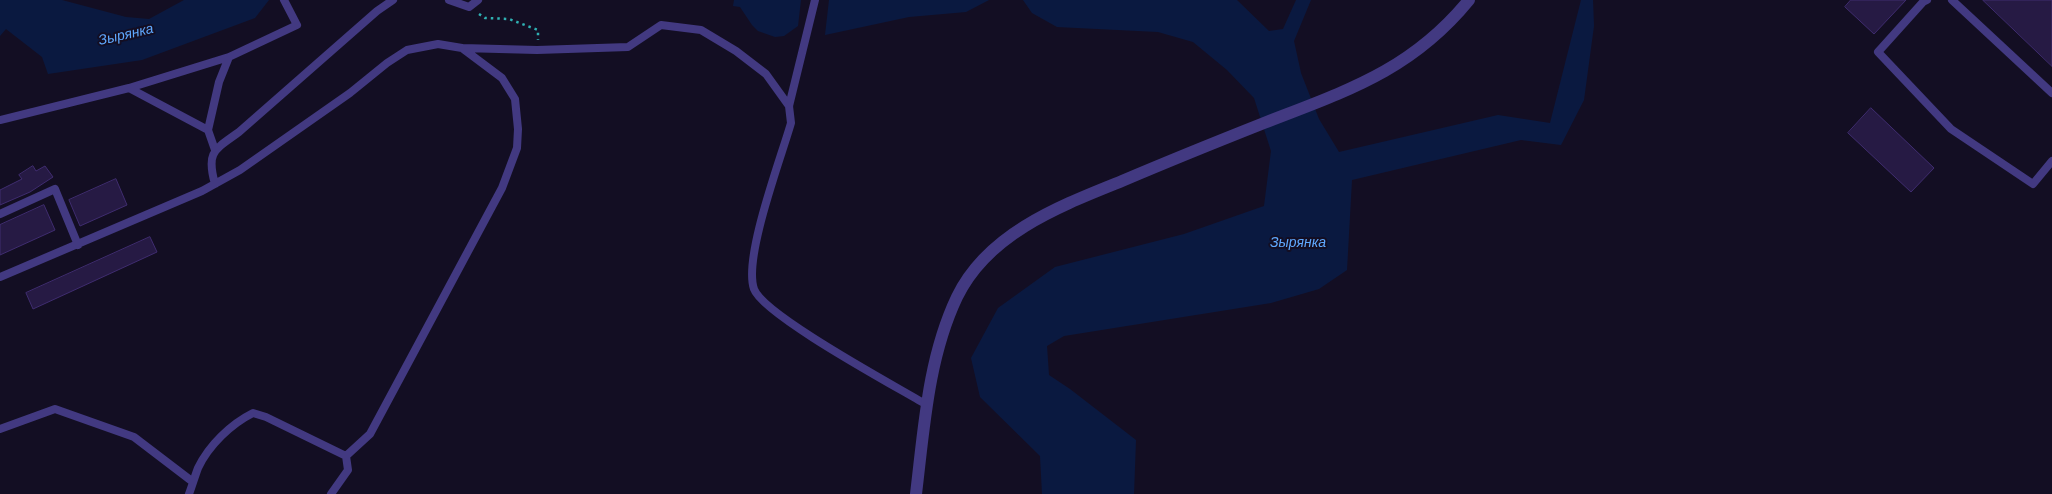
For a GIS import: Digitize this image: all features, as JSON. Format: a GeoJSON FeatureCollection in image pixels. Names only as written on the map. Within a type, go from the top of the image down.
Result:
{"type":"FeatureCollection","features":[{"type":"Feature","properties":{"kind":"street"},"geometry":{"type":"LineString","coordinates":[[916,494],[927,405],[942,332],[968,278],[985,257],[1001,242],[1037,219],[1064,206],[1219,141],[1343,92],[1389,70],[1414,54],[1451,22],[1469,0]]}},
{"type":"Feature","properties":{"kind":"lane"},"geometry":{"type":"LineString","coordinates":[[0,120],[129,88],[229,57],[297,25],[284,0]]}},
{"type":"Feature","properties":{"kind":"lane"},"geometry":{"type":"LineString","coordinates":[[215,150],[239,132],[376,11],[393,0]]}},
{"type":"Feature","properties":{"kind":"lane"},"geometry":{"type":"LineString","coordinates":[[449,0],[469,7],[478,0]]}},
{"type":"Feature","properties":{"kind":"lane"},"geometry":{"type":"LineString","coordinates":[[815,0],[789,106],[791,123],[758,231],[752,271],[754,290],[766,305],[788,322],[927,405]]}},
{"type":"Feature","properties":{"kind":"lane"},"geometry":{"type":"LineString","coordinates":[[1927,0],[1923,2],[1878,52],[1952,129],[2033,184],[2052,161]]}},
{"type":"Feature","properties":{"kind":"lane"},"geometry":{"type":"LineString","coordinates":[[1952,0],[2052,93]]}},
{"type":"Feature","properties":{"kind":"lane"},"geometry":{"type":"LineString","coordinates":[[0,277],[216,184],[240,170],[350,93],[387,63],[407,50],[438,44],[462,48],[538,50],[628,46],[661,24],[701,30],[736,50],[766,74],[789,106]]}},
{"type":"Feature","properties":{"kind":"lane"},"geometry":{"type":"LineString","coordinates":[[346,456],[370,434],[502,188],[517,148],[518,129],[515,99],[502,78],[462,48]]}},
{"type":"Feature","properties":{"kind":"lane"},"geometry":{"type":"LineString","coordinates":[[216,184],[210,167],[215,150],[208,130],[219,82],[229,57]]}},
{"type":"Feature","properties":{"kind":"lane"},"geometry":{"type":"LineString","coordinates":[[129,88],[208,130]]}},
{"type":"Feature","properties":{"kind":"lane"},"geometry":{"type":"LineString","coordinates":[[0,214],[55,189],[78,245]]}},
{"type":"Feature","properties":{"kind":"lane"},"geometry":{"type":"LineString","coordinates":[[0,429],[55,410],[134,437],[193,482]]}},
{"type":"Feature","properties":{"kind":"lane"},"geometry":{"type":"LineString","coordinates":[[189,494],[199,467],[215,444],[236,421],[253,413],[346,456]]}},
{"type":"Feature","properties":{"kind":"lane"},"geometry":{"type":"LineString","coordinates":[[331,494],[348,470],[346,456]]}},
{"type":"Feature","properties":{"kind":"path"},"geometry":{"type":"LineString","coordinates":[[469,7],[485,18],[509,19],[538,30],[538,50]]}},
{"type":"Feature","properties":{"kind":"water"},"geometry":{"type":"Polygon","coordinates":[[[0,0],[62,0],[126,17],[149,19],[184,0],[269,0],[255,18],[142,60],[48,74],[42,57],[6,29],[0,36],[0,0]]]}},
{"type":"Feature","properties":{"kind":"water"},"geometry":{"type":"Polygon","coordinates":[[[734,0],[801,0],[798,26],[784,36],[775,37],[758,31],[740,7],[733,6],[734,0]]]}},
{"type":"Feature","properties":{"kind":"water"},"geometry":{"type":"Polygon","coordinates":[[[829,0],[989,0],[966,12],[909,17],[825,35],[829,0]]]}},
{"type":"Feature","properties":{"kind":"water","name":"Зырянка"},"geometry":{"type":"Polygon","coordinates":[[[1023,0],[1237,0],[1269,31],[1283,29],[1296,0],[1311,0],[1294,41],[1301,73],[1319,119],[1339,152],[1498,115],[1550,123],[1581,0],[1593,0],[1594,26],[1584,100],[1561,145],[1521,140],[1352,180],[1347,270],[1319,289],[1271,303],[1064,336],[1047,346],[1049,375],[1136,440],[1134,494],[1042,494],[1040,456],[980,397],[971,358],[998,308],[1055,267],[1184,234],[1264,206],[1271,151],[1254,98],[1227,70],[1193,42],[1158,32],[1057,27],[1032,13],[1023,0]]]}},
{"type":"Feature","properties":{"kind":"building"},"geometry":{"type":"Polygon","coordinates":[[[1851,0],[1906,0],[1874,34],[1845,7],[1851,0]]]}},
{"type":"Feature","properties":{"kind":"building"},"geometry":{"type":"Polygon","coordinates":[[[1983,0],[2052,0],[2052,66],[1983,0]]]}},
{"type":"Feature","properties":{"kind":"building"},"geometry":{"type":"Polygon","coordinates":[[[1871,108],[1934,168],[1911,192],[1848,133],[1871,108]]]}},
{"type":"Feature","properties":{"kind":"building"},"geometry":{"type":"Polygon","coordinates":[[[33,166],[36,171],[45,166],[53,177],[30,192],[0,205],[0,190],[22,179],[19,175],[33,166]]]}},
{"type":"Feature","properties":{"kind":"building"},"geometry":{"type":"Polygon","coordinates":[[[116,179],[127,205],[80,226],[69,200],[116,179]]]}},
{"type":"Feature","properties":{"kind":"building"},"geometry":{"type":"Polygon","coordinates":[[[44,205],[55,230],[0,255],[0,225],[44,205]]]}},
{"type":"Feature","properties":{"kind":"building"},"geometry":{"type":"Polygon","coordinates":[[[150,237],[157,252],[33,309],[26,293],[150,237]]]}}]}
